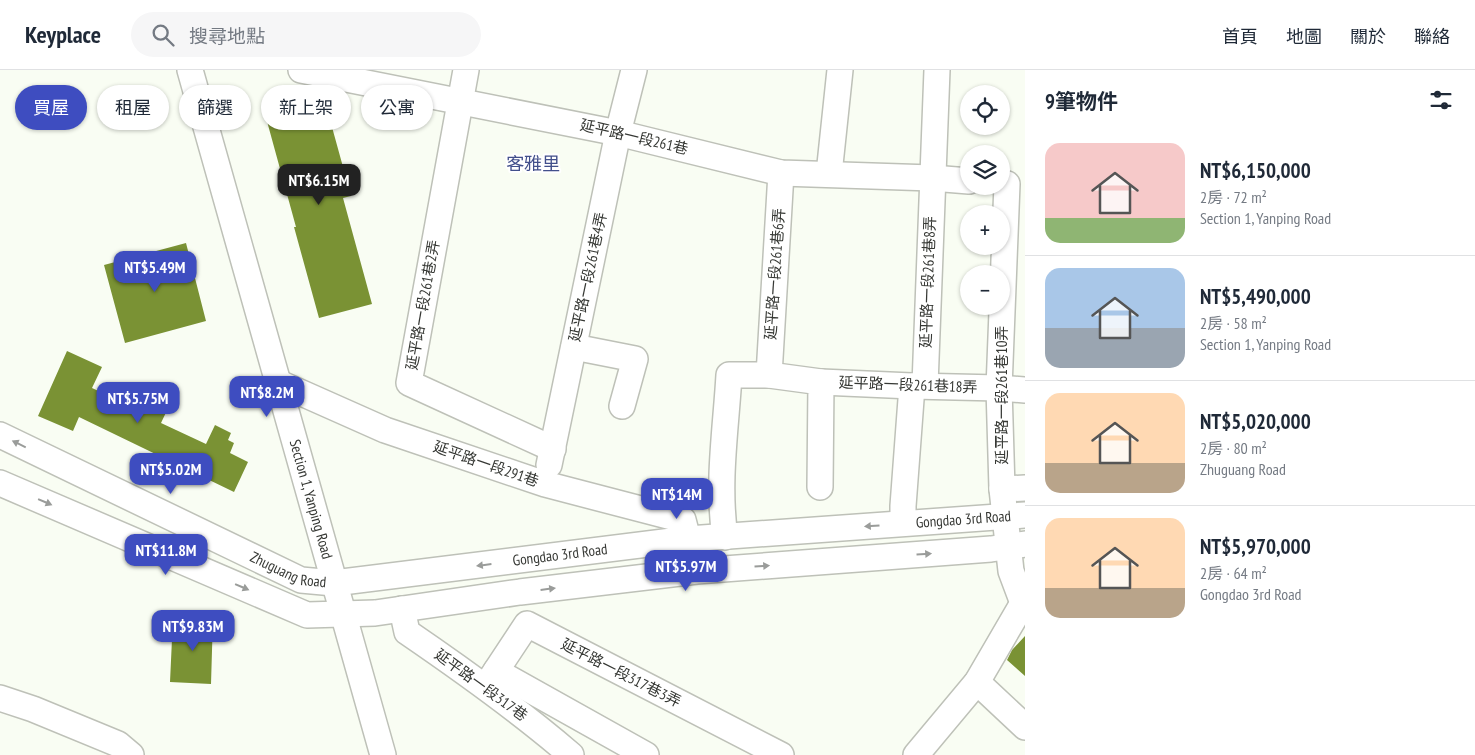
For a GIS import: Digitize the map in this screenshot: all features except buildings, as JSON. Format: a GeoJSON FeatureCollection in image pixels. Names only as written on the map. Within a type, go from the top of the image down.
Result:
{"type":"FeatureCollection","features":[{"type":"Feature","properties":{"kind":"street","name":"Section 1, Yanping Road"},"geometry":{"type":"LineString","coordinates":[[190,70],[383,755]]}},
{"type":"Feature","properties":{"kind":"street","name":"延平路一段261巷"},"geometry":{"type":"LineString","coordinates":[[301,70],[618,133],[781,173],[960,180]]}},
{"type":"Feature","properties":{"kind":"street"},"geometry":{"type":"LineString","coordinates":[[460,101],[466,70]]}},
{"type":"Feature","properties":{"kind":"street","name":"延平路一段261巷4弄"},"geometry":{"type":"LineString","coordinates":[[545,484],[618,133],[634,70]]}},
{"type":"Feature","properties":{"kind":"street"},"geometry":{"type":"LineString","coordinates":[[829,174],[840,70]]}},
{"type":"Feature","properties":{"kind":"street","name":"延平路一段261巷8弄"},"geometry":{"type":"LineString","coordinates":[[903,523],[903,506],[918,386],[937,70]]}},
{"type":"Feature","properties":{"kind":"street","name":"延平路一段261巷2弄"},"geometry":{"type":"LineString","coordinates":[[460,101],[409,383],[553,450]]}},
{"type":"Feature","properties":{"kind":"street","name":"延平路一段261巷6弄"},"geometry":{"type":"LineString","coordinates":[[768,375],[781,173]]}},
{"type":"Feature","properties":{"kind":"street","name":"延平路一段261巷10弄"},"geometry":{"type":"LineString","coordinates":[[1011,185],[999,388],[1013,488],[1018,571],[1024,603]]}},
{"type":"Feature","properties":{"kind":"street"},"geometry":{"type":"LineString","coordinates":[[574,347],[635,358],[622,406]]}},
{"type":"Feature","properties":{"kind":"street"},"geometry":{"type":"LineString","coordinates":[[725,536],[722,516],[722,488],[729,375],[768,375],[821,382],[820,487]]}},
{"type":"Feature","properties":{"kind":"street","name":"延平路一段291巷"},"geometry":{"type":"LineString","coordinates":[[277,382],[385,430],[545,484],[682,520],[688,539]]}},
{"type":"Feature","properties":{"kind":"street","name":"延平路一段261巷18弄"},"geometry":{"type":"LineString","coordinates":[[821,382],[1025,390]]}},
{"type":"Feature","properties":{"kind":"street","name":"Zhuguang Road"},"geometry":{"type":"LineString","coordinates":[[0,435],[301,580],[334,583]]}},
{"type":"Feature","properties":{"kind":"street"},"geometry":{"type":"LineString","coordinates":[[0,483],[307,615],[344,615]]}},
{"type":"Feature","properties":{"kind":"street","name":"Gongdao 3rd Road"},"geometry":{"type":"LineString","coordinates":[[334,583],[688,539],[1015,515]]}},
{"type":"Feature","properties":{"kind":"street","name":"Gongdao 3rd Road"},"geometry":{"type":"LineString","coordinates":[[344,615],[375,613],[520,592],[697,571],[991,549],[1017,545]]}},
{"type":"Feature","properties":{"kind":"street"},"geometry":{"type":"LineString","coordinates":[[520,592],[527,624],[491,678],[646,755]]}},
{"type":"Feature","properties":{"kind":"street"},"geometry":{"type":"LineString","coordinates":[[916,755],[977,682],[1024,603]]}},
{"type":"Feature","properties":{"kind":"street","name":"延平路一段317巷"},"geometry":{"type":"LineString","coordinates":[[402,609],[407,632],[491,678],[543,731],[571,755]]}},
{"type":"Feature","properties":{"kind":"street","name":"延平路一段317巷3弄"},"geometry":{"type":"LineString","coordinates":[[527,624],[782,755]]}},
{"type":"Feature","properties":{"kind":"street"},"geometry":{"type":"LineString","coordinates":[[977,682],[1025,727]]}},
{"type":"Feature","properties":{"kind":"street"},"geometry":{"type":"LineString","coordinates":[[0,698],[33,709],[118,744],[131,755]]}},
{"type":"Feature","properties":{"kind":"district","name":"客雅里"},"geometry":{"type":"Point","coordinates":[533,164]}}]}
